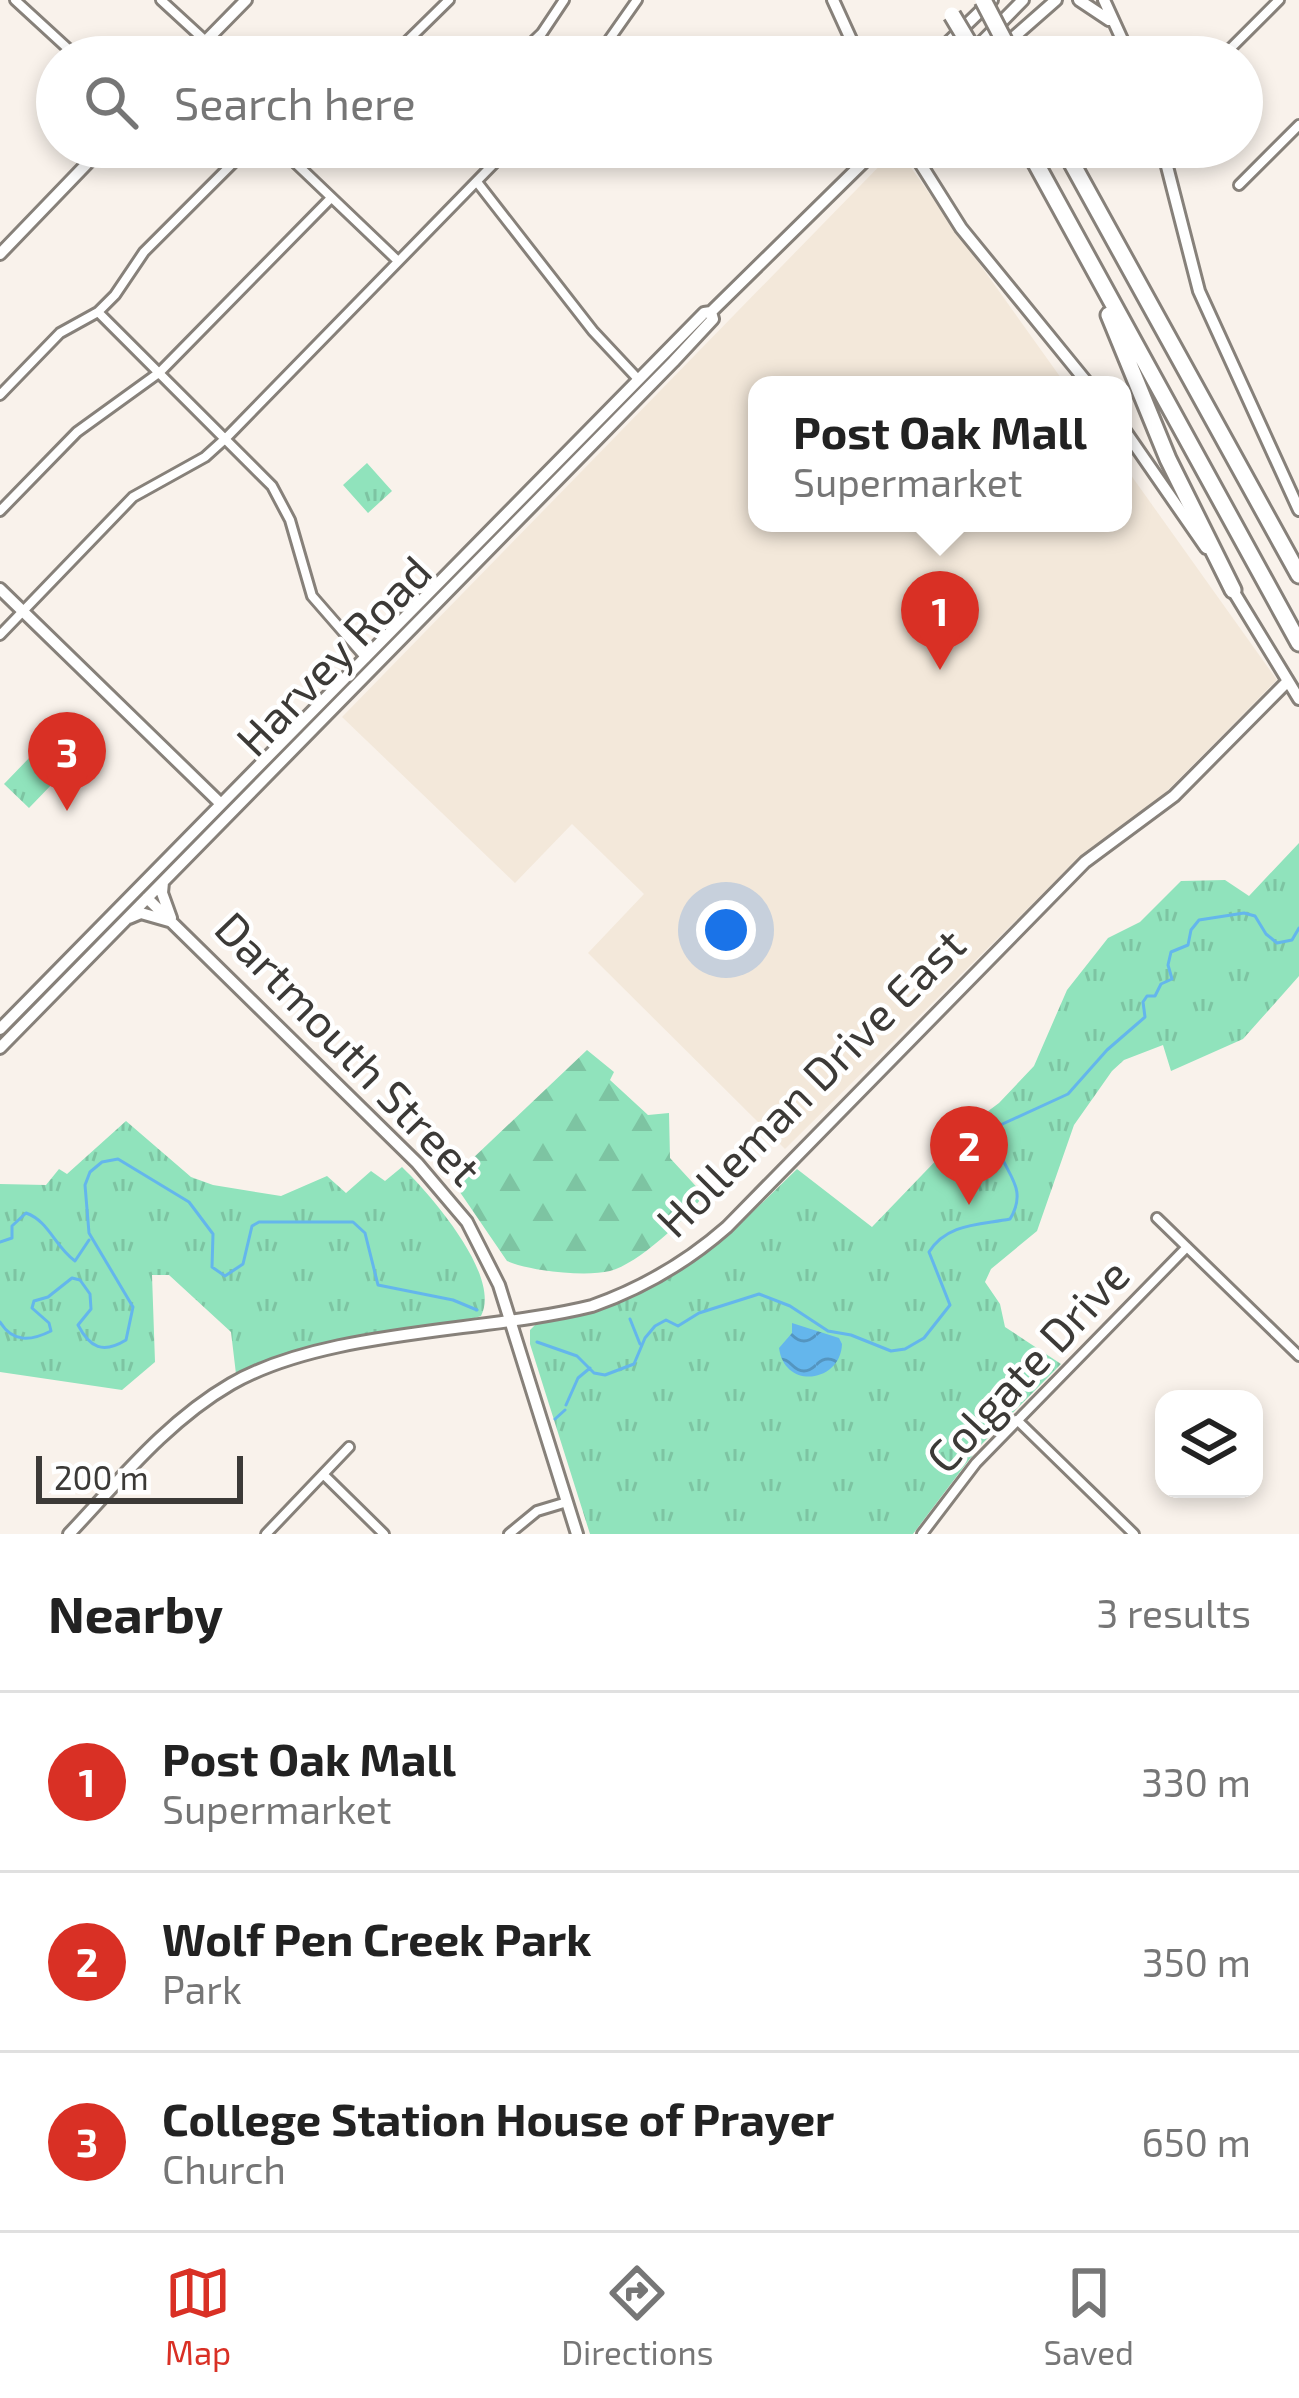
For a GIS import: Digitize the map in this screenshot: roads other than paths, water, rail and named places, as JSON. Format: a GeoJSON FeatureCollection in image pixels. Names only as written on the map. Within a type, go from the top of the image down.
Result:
{"type":"FeatureCollection","features":[{"type":"Feature","properties":{"kind":"highway"},"geometry":{"type":"LineString","coordinates":[[988,0],[1003,36]]}},
{"type":"Feature","properties":{"kind":"highway"},"geometry":{"type":"LineString","coordinates":[[948,8],[965,36]]}},
{"type":"Feature","properties":{"kind":"highway"},"geometry":{"type":"LineString","coordinates":[[1038,168],[1299,643]]}},
{"type":"Feature","properties":{"kind":"highway"},"geometry":{"type":"LineString","coordinates":[[1075,168],[1299,575]]}},
{"type":"Feature","properties":{"kind":"highway"},"geometry":{"type":"LineString","coordinates":[[1080,246],[1168,459],[1233,590]]}},
{"type":"Feature","properties":{"kind":"highway"},"geometry":{"type":"LineString","coordinates":[[1242,470],[1299,554]]}},
{"type":"Feature","properties":{"kind":"main road"},"geometry":{"type":"LineString","coordinates":[[211,36],[246,0]]}},
{"type":"Feature","properties":{"kind":"main road"},"geometry":{"type":"LineString","coordinates":[[833,0],[850,36]]}},
{"type":"Feature","properties":{"kind":"main road"},"geometry":{"type":"LineString","coordinates":[[953,36],[988,0]]}},
{"type":"Feature","properties":{"kind":"main road"},"geometry":{"type":"LineString","coordinates":[[988,36],[1023,0]]}},
{"type":"Feature","properties":{"kind":"main road"},"geometry":{"type":"LineString","coordinates":[[1015,36],[1056,0]]}},
{"type":"Feature","properties":{"kind":"main road"},"geometry":{"type":"LineString","coordinates":[[1079,0],[1116,26]]}},
{"type":"Feature","properties":{"kind":"main road"},"geometry":{"type":"LineString","coordinates":[[1104,0],[1121,36]]}},
{"type":"Feature","properties":{"kind":"main road"},"geometry":{"type":"LineString","coordinates":[[0,254],[83,168]]}},
{"type":"Feature","properties":{"kind":"main road","name":"Harvey Road"},"geometry":{"type":"LineString","coordinates":[[146,898],[419,620],[638,379],[858,168]]}},
{"type":"Feature","properties":{"kind":"main road"},"geometry":{"type":"LineString","coordinates":[[923,168],[974,244],[1082,376]]}},
{"type":"Feature","properties":{"kind":"main road"},"geometry":{"type":"LineString","coordinates":[[1167,168],[1199,291],[1299,510]]}},
{"type":"Feature","properties":{"kind":"main road","name":"Harvey Road"},"geometry":{"type":"LineString","coordinates":[[0,1048],[160,866],[441,581],[626,410],[713,319],[711,312]]}},
{"type":"Feature","properties":{"kind":"main road"},"geometry":{"type":"LineString","coordinates":[[626,410],[625,402],[641,384],[638,379]]}},
{"type":"Feature","properties":{"kind":"main road"},"geometry":{"type":"LineString","coordinates":[[1132,441],[1233,590],[1299,699]]}},
{"type":"Feature","properties":{"kind":"main road"},"geometry":{"type":"LineString","coordinates":[[419,620],[418,613],[439,591],[441,581]]}},
{"type":"Feature","properties":{"kind":"main road"},"geometry":{"type":"LineString","coordinates":[[0,589],[221,803],[250,793]]}},
{"type":"Feature","properties":{"kind":"main road"},"geometry":{"type":"LineString","coordinates":[[347,694],[348,685],[368,663],[366,658]]}},
{"type":"Feature","properties":{"kind":"main road","name":"Holleman Drive East"},"geometry":{"type":"LineString","coordinates":[[69,1534],[165,1432],[233,1383],[261,1370],[324,1351],[580,1309],[624,1295],[681,1264],[710,1242],[1084,862],[1174,796],[1288,680]]}},
{"type":"Feature","properties":{"kind":"main road"},"geometry":{"type":"LineString","coordinates":[[204,839],[221,813],[221,803]]}},
{"type":"Feature","properties":{"kind":"main road"},"geometry":{"type":"LineString","coordinates":[[121,915],[146,898],[146,890],[160,876],[160,866]]}},
{"type":"Feature","properties":{"kind":"main road"},"geometry":{"type":"LineString","coordinates":[[163,881],[161,892],[172,921]]}},
{"type":"Feature","properties":{"kind":"main road","name":"Dartmouth Street"},"geometry":{"type":"LineString","coordinates":[[146,898],[417,1163],[467,1222],[499,1285],[577,1534]]}},
{"type":"Feature","properties":{"kind":"main road"},"geometry":{"type":"LineString","coordinates":[[121,915],[141,913],[172,921]]}},
{"type":"Feature","properties":{"kind":"main road","name":"Harvey Road"},"geometry":{"type":"LineString","coordinates":[[0,1029],[121,915]]}},
{"type":"Feature","properties":{"kind":"main road"},"geometry":{"type":"LineString","coordinates":[[20,1027],[21,1018],[45,993],[43,986]]}},
{"type":"Feature","properties":{"kind":"street"},"geometry":{"type":"LineString","coordinates":[[15,0],[54,36]]}},
{"type":"Feature","properties":{"kind":"street"},"geometry":{"type":"LineString","coordinates":[[160,0],[200,36]]}},
{"type":"Feature","properties":{"kind":"street"},"geometry":{"type":"LineString","coordinates":[[412,36],[449,0]]}},
{"type":"Feature","properties":{"kind":"street"},"geometry":{"type":"LineString","coordinates":[[539,36],[564,0]]}},
{"type":"Feature","properties":{"kind":"street"},"geometry":{"type":"LineString","coordinates":[[612,36],[637,0]]}},
{"type":"Feature","properties":{"kind":"street"},"geometry":{"type":"LineString","coordinates":[[1243,36],[1279,0]]}},
{"type":"Feature","properties":{"kind":"street"},"geometry":{"type":"LineString","coordinates":[[1263,161],[1299,125]]}},
{"type":"Feature","properties":{"kind":"street"},"geometry":{"type":"LineString","coordinates":[[0,395],[60,333],[98,312],[144,252],[230,168]]}},
{"type":"Feature","properties":{"kind":"street"},"geometry":{"type":"LineString","coordinates":[[299,168],[398,261]]}},
{"type":"Feature","properties":{"kind":"street"},"geometry":{"type":"LineString","coordinates":[[0,635],[140,491],[205,457],[226,438],[490,168]]}},
{"type":"Feature","properties":{"kind":"street"},"geometry":{"type":"LineString","coordinates":[[1239,185],[1256,168]]}},
{"type":"Feature","properties":{"kind":"street"},"geometry":{"type":"LineString","coordinates":[[477,182],[593,331],[638,379]]}},
{"type":"Feature","properties":{"kind":"street"},"geometry":{"type":"LineString","coordinates":[[0,511],[77,432],[160,372],[331,198]]}},
{"type":"Feature","properties":{"kind":"street"},"geometry":{"type":"LineString","coordinates":[[98,312],[275,490],[290,520],[312,596],[366,658]]}},
{"type":"Feature","properties":{"kind":"street"},"geometry":{"type":"LineString","coordinates":[[1157,1218],[1299,1356]]}},
{"type":"Feature","properties":{"kind":"street","name":"Colgate Drive"},"geometry":{"type":"LineString","coordinates":[[922,1534],[976,1463],[1187,1247]]}},
{"type":"Feature","properties":{"kind":"street"},"geometry":{"type":"LineString","coordinates":[[1017,1420],[1134,1534]]}},
{"type":"Feature","properties":{"kind":"street"},"geometry":{"type":"LineString","coordinates":[[266,1534],[349,1447]]}},
{"type":"Feature","properties":{"kind":"street"},"geometry":{"type":"LineString","coordinates":[[324,1475],[381,1533]]}},
{"type":"Feature","properties":{"kind":"street"},"geometry":{"type":"LineString","coordinates":[[509,1534],[537,1510],[567,1502]]}},
{"type":"Feature","properties":{"kind":"water"},"geometry":{"type":"Polygon","coordinates":[[[792,1323],[839,1338],[842,1344],[833,1367],[812,1376],[791,1371],[779,1348],[792,1333],[792,1323]]]}},
{"type":"Feature","properties":{"kind":"waterway"},"geometry":{"type":"LineString","coordinates":[[537,1342],[577,1356],[594,1373],[605,1375],[634,1364],[645,1338],[666,1320],[678,1326],[699,1313],[759,1294],[790,1306],[828,1331],[891,1351],[905,1349],[924,1338],[950,1305],[929,1252],[955,1230],[1010,1219],[1016,1206],[1015,1184],[1000,1154],[996,1127],[1068,1094],[1145,1017],[1143,1002],[1172,979],[1171,952],[1188,945],[1199,920],[1244,913],[1255,916],[1277,943],[1292,940],[1299,928]]}},
{"type":"Feature","properties":{"kind":"waterway"},"geometry":{"type":"LineString","coordinates":[[0,1322],[23,1338],[51,1331],[32,1308],[34,1301],[48,1297],[72,1278],[80,1280],[90,1294],[91,1309],[78,1325],[87,1339],[104,1347],[126,1340],[133,1307],[89,1233],[85,1185],[90,1172],[102,1162],[118,1159],[189,1202],[213,1234],[212,1267],[225,1276],[243,1264],[252,1226],[259,1222],[353,1222],[365,1233],[378,1285],[453,1300],[477,1310]]}},
{"type":"Feature","properties":{"kind":"waterway"},"geometry":{"type":"LineString","coordinates":[[0,1242],[12,1238],[12,1226],[26,1213],[41,1222],[75,1261],[89,1240]]}},
{"type":"Feature","properties":{"kind":"waterway"},"geometry":{"type":"LineString","coordinates":[[630,1319],[640,1344]]}},
{"type":"Feature","properties":{"kind":"waterway"},"geometry":{"type":"LineString","coordinates":[[566,1405],[578,1378],[590,1368]]}},
{"type":"Feature","properties":{"kind":"waterway"},"geometry":{"type":"LineString","coordinates":[[555,1419],[565,1410]]}},
{"type":"Feature","properties":{"kind":"place","name":"Post Oak Mall"},"geometry":{"type":"Point","coordinates":[940,670]}},
{"type":"Feature","properties":{"kind":"place","name":"College Station House of Prayer"},"geometry":{"type":"Point","coordinates":[67,811]}},
{"type":"Feature","properties":{"kind":"place","name":"Wolf Pen Creek Park"},"geometry":{"type":"Point","coordinates":[969,1205]}}]}
